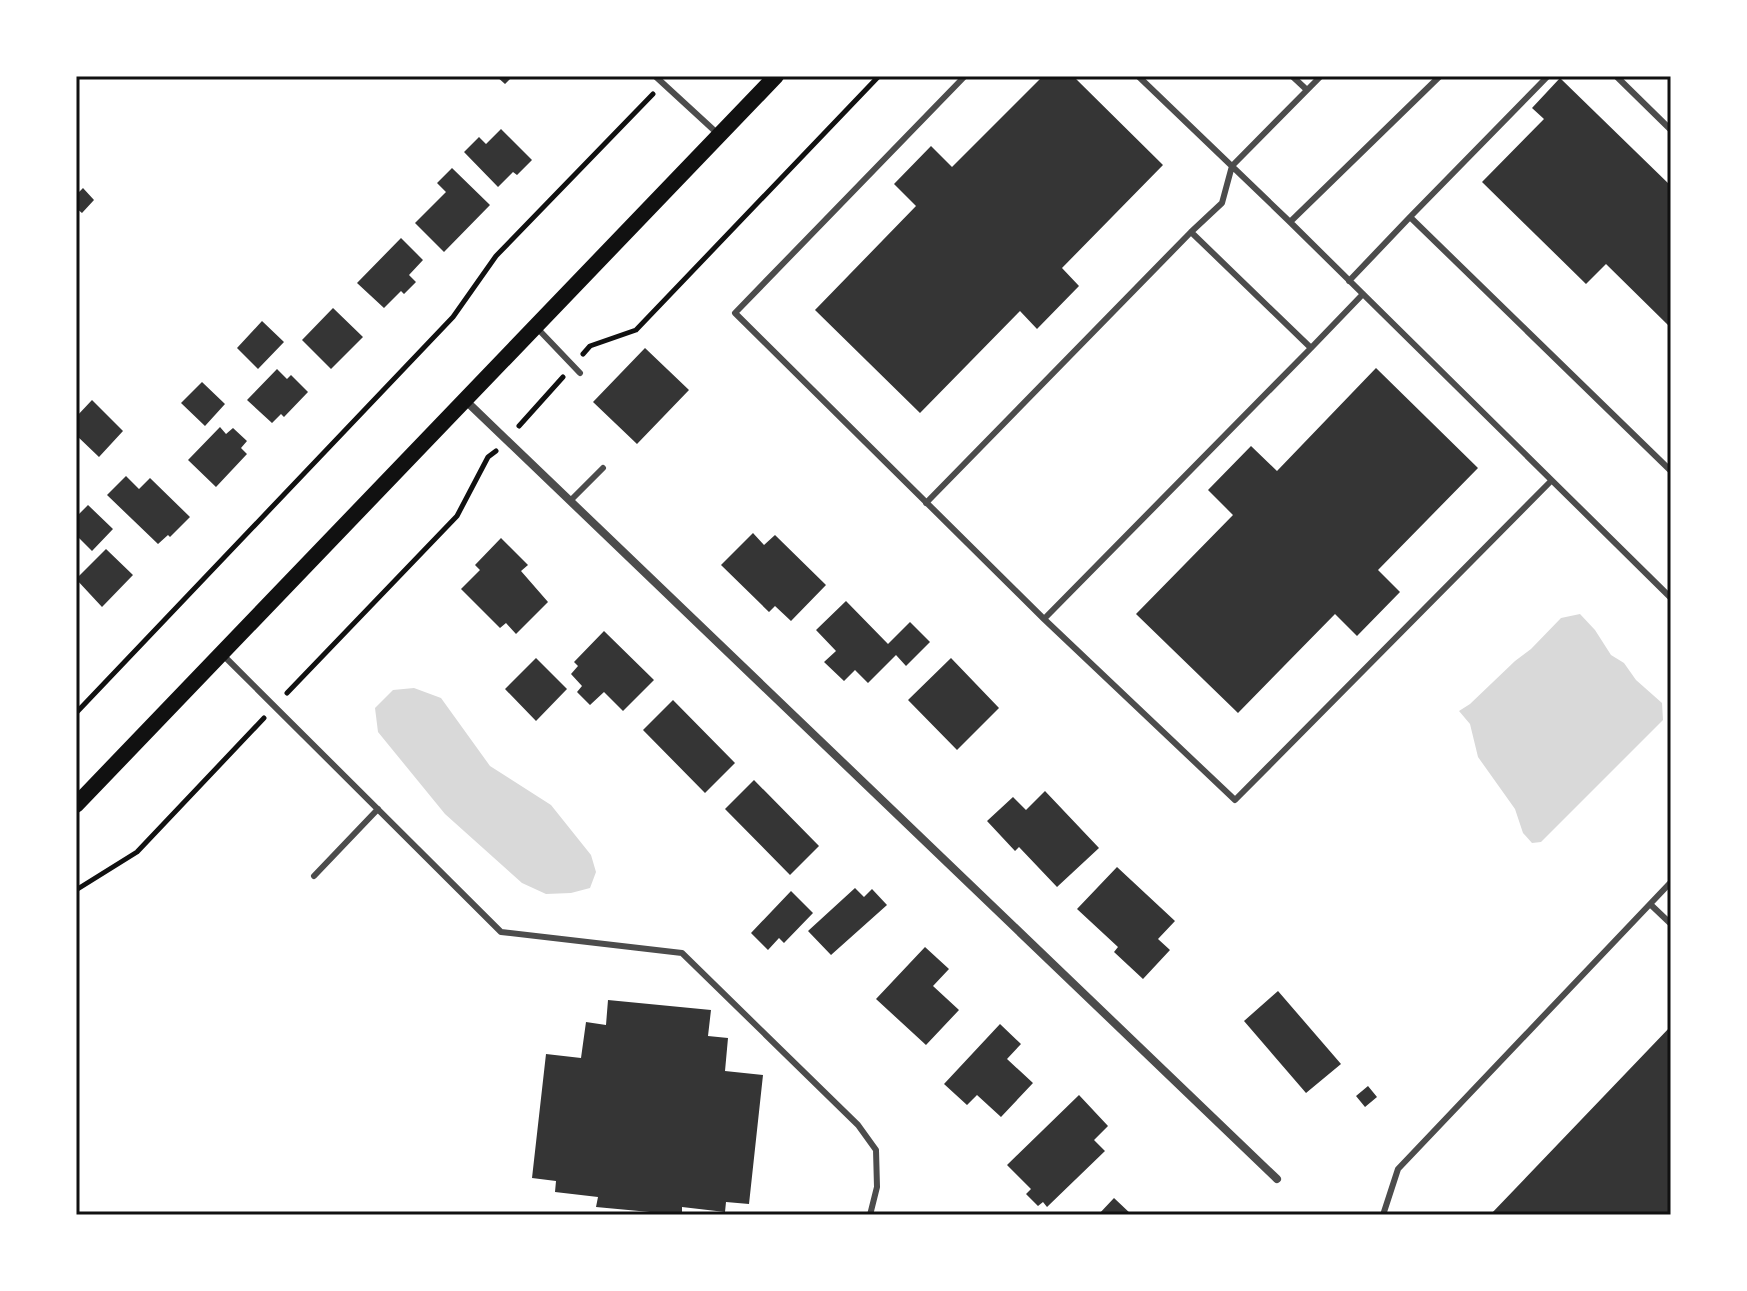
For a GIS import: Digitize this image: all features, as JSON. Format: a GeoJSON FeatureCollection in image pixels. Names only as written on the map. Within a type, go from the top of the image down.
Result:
{"type":"FeatureCollection","features":[{"type":"Feature","properties":{"kind":"main road"},"geometry":{"type":"LineString","coordinates":[[76,805],[776,76]]}},
{"type":"Feature","properties":{"kind":"street"},"geometry":{"type":"LineString","coordinates":[[465,400],[1277,1179]]}},
{"type":"Feature","properties":{"kind":"lane"},"geometry":{"type":"LineString","coordinates":[[655,76],[719,135]]}},
{"type":"Feature","properties":{"kind":"lane"},"geometry":{"type":"LineString","coordinates":[[965,76],[735,313],[1044,619],[1235,800],[1551,481]]}},
{"type":"Feature","properties":{"kind":"lane"},"geometry":{"type":"LineString","coordinates":[[1138,76],[1671,598]]}},
{"type":"Feature","properties":{"kind":"lane"},"geometry":{"type":"LineString","coordinates":[[1292,76],[1307,90]]}},
{"type":"Feature","properties":{"kind":"lane"},"geometry":{"type":"LineString","coordinates":[[926,503],[1222,203],[1232,166],[1321,76]]}},
{"type":"Feature","properties":{"kind":"lane"},"geometry":{"type":"LineString","coordinates":[[1290,222],[1440,76]]}},
{"type":"Feature","properties":{"kind":"lane"},"geometry":{"type":"LineString","coordinates":[[1349,281],[1548,76]]}},
{"type":"Feature","properties":{"kind":"lane"},"geometry":{"type":"LineString","coordinates":[[1616,76],[1671,130]]}},
{"type":"Feature","properties":{"kind":"lane"},"geometry":{"type":"LineString","coordinates":[[1410,217],[1671,471]]}},
{"type":"Feature","properties":{"kind":"lane"},"geometry":{"type":"LineString","coordinates":[[1191,232],[1311,348]]}},
{"type":"Feature","properties":{"kind":"lane"},"geometry":{"type":"LineString","coordinates":[[1044,619],[1363,294]]}},
{"type":"Feature","properties":{"kind":"lane"},"geometry":{"type":"LineString","coordinates":[[536,326],[580,373]]}},
{"type":"Feature","properties":{"kind":"lane"},"geometry":{"type":"LineString","coordinates":[[571,500],[603,468]]}},
{"type":"Feature","properties":{"kind":"lane"},"geometry":{"type":"LineString","coordinates":[[221,654],[501,932],[682,953],[858,1125],[876,1150],[877,1187],[870,1215]]}},
{"type":"Feature","properties":{"kind":"lane"},"geometry":{"type":"LineString","coordinates":[[314,876],[378,809]]}},
{"type":"Feature","properties":{"kind":"lane"},"geometry":{"type":"LineString","coordinates":[[1383,1215],[1398,1169],[1671,882]]}},
{"type":"Feature","properties":{"kind":"lane"},"geometry":{"type":"LineString","coordinates":[[1650,904],[1671,924]]}},
{"type":"Feature","properties":{"kind":"path"},"geometry":{"type":"LineString","coordinates":[[520,424],[590,346],[636,330],[879,76]]}},
{"type":"Feature","properties":{"kind":"path"},"geometry":{"type":"LineString","coordinates":[[76,713],[453,317],[496,256],[663,83]]}},
{"type":"Feature","properties":{"kind":"path"},"geometry":{"type":"LineString","coordinates":[[293,687],[457,516],[488,457]]}},
{"type":"Feature","properties":{"kind":"path"},"geometry":{"type":"LineString","coordinates":[[76,890],[137,852],[258,724]]}},
{"type":"Feature","properties":{"kind":"shaded area"},"geometry":{"type":"Polygon","coordinates":[[[1580,614],[1611,655],[1624,663],[1636,680],[1662,703],[1663,720],[1541,842],[1532,843],[1523,833],[1515,809],[1478,757],[1470,724],[1459,711],[1531,649],[1561,618],[1580,614]]]}},
{"type":"Feature","properties":{"kind":"shaded area"},"geometry":{"type":"Polygon","coordinates":[[[414,688],[441,698],[490,766],[551,805],[591,855],[596,872],[590,888],[546,894],[522,883],[445,814],[378,732],[375,708],[393,690],[414,688]]]}},
{"type":"Feature","properties":{"kind":"building"},"geometry":{"type":"Polygon","coordinates":[[[496,76],[513,76],[505,84],[496,76]]]}},
{"type":"Feature","properties":{"kind":"building"},"geometry":{"type":"Polygon","coordinates":[[[1043,76],[1073,76],[1163,165],[1062,268],[1079,286],[1037,329],[1020,311],[920,413],[815,310],[916,206],[894,184],[931,146],[952,167],[1043,76]]]}},
{"type":"Feature","properties":{"kind":"building"},"geometry":{"type":"Polygon","coordinates":[[[1560,78],[1671,186],[1671,328],[1606,264],[1586,284],[1482,182],[1544,119],[1532,108],[1560,78]]]}},
{"type":"Feature","properties":{"kind":"building"},"geometry":{"type":"Polygon","coordinates":[[[501,129],[532,160],[517,175],[513,172],[498,187],[464,152],[479,137],[486,144],[501,129]]]}},
{"type":"Feature","properties":{"kind":"building"},"geometry":{"type":"Polygon","coordinates":[[[452,168],[490,205],[444,252],[415,223],[446,192],[437,183],[452,168]]]}},
{"type":"Feature","properties":{"kind":"building"},"geometry":{"type":"Polygon","coordinates":[[[83,188],[94,200],[82,213],[76,208],[76,195],[83,188]]]}},
{"type":"Feature","properties":{"kind":"building"},"geometry":{"type":"Polygon","coordinates":[[[401,238],[423,260],[409,275],[416,282],[404,294],[401,291],[384,308],[357,283],[401,238]]]}},
{"type":"Feature","properties":{"kind":"building"},"geometry":{"type":"Polygon","coordinates":[[[333,308],[363,337],[331,369],[302,340],[333,308]]]}},
{"type":"Feature","properties":{"kind":"building"},"geometry":{"type":"Polygon","coordinates":[[[262,321],[284,342],[258,369],[237,348],[262,321]]]}},
{"type":"Feature","properties":{"kind":"building"},"geometry":{"type":"Polygon","coordinates":[[[645,348],[689,390],[637,444],[593,402],[645,348]]]}},
{"type":"Feature","properties":{"kind":"building"},"geometry":{"type":"Polygon","coordinates":[[[1376,368],[1478,468],[1378,570],[1400,592],[1357,636],[1335,614],[1238,713],[1136,614],[1233,515],[1208,490],[1251,446],[1277,471],[1376,368]]]}},
{"type":"Feature","properties":{"kind":"building"},"geometry":{"type":"Polygon","coordinates":[[[277,369],[287,379],[291,375],[308,392],[284,417],[281,414],[272,423],[247,400],[277,369]]]}},
{"type":"Feature","properties":{"kind":"building"},"geometry":{"type":"Polygon","coordinates":[[[202,382],[225,404],[205,426],[181,403],[202,382]]]}},
{"type":"Feature","properties":{"kind":"building"},"geometry":{"type":"Polygon","coordinates":[[[92,400],[123,431],[99,457],[76,435],[76,417],[92,400]]]}},
{"type":"Feature","properties":{"kind":"building"},"geometry":{"type":"Polygon","coordinates":[[[220,427],[226,434],[233,428],[247,441],[241,448],[247,454],[216,487],[188,460],[220,427]]]}},
{"type":"Feature","properties":{"kind":"building"},"geometry":{"type":"Polygon","coordinates":[[[126,476],[139,489],[150,478],[190,517],[158,544],[107,495],[126,476]]]}},
{"type":"Feature","properties":{"kind":"building"},"geometry":{"type":"Polygon","coordinates":[[[88,505],[113,529],[92,551],[76,535],[76,517],[88,505]]]}},
{"type":"Feature","properties":{"kind":"building"},"geometry":{"type":"Polygon","coordinates":[[[753,533],[764,545],[775,535],[826,585],[791,621],[775,606],[769,612],[721,565],[753,533]]]}},
{"type":"Feature","properties":{"kind":"building"},"geometry":{"type":"Polygon","coordinates":[[[501,538],[528,565],[521,571],[548,602],[516,634],[506,623],[500,628],[461,589],[480,570],[475,565],[501,538]]]}},
{"type":"Feature","properties":{"kind":"building"},"geometry":{"type":"Polygon","coordinates":[[[106,549],[133,575],[102,607],[76,579],[106,549]]]}},
{"type":"Feature","properties":{"kind":"building"},"geometry":{"type":"Polygon","coordinates":[[[846,601],[888,644],[910,622],[930,642],[906,666],[896,655],[868,683],[855,670],[844,681],[824,662],[836,651],[816,630],[846,601]]]}},
{"type":"Feature","properties":{"kind":"building"},"geometry":{"type":"Polygon","coordinates":[[[604,631],[654,680],[623,711],[604,692],[590,705],[577,692],[582,686],[571,674],[578,666],[574,662],[604,631]]]}},
{"type":"Feature","properties":{"kind":"building"},"geometry":{"type":"Polygon","coordinates":[[[536,658],[567,689],[536,721],[505,689],[536,658]]]}},
{"type":"Feature","properties":{"kind":"building"},"geometry":{"type":"Polygon","coordinates":[[[951,658],[999,708],[957,750],[908,700],[951,658]]]}},
{"type":"Feature","properties":{"kind":"building"},"geometry":{"type":"Polygon","coordinates":[[[673,700],[735,763],[705,793],[643,730],[673,700]]]}},
{"type":"Feature","properties":{"kind":"building"},"geometry":{"type":"Polygon","coordinates":[[[754,780],[819,846],[790,875],[725,809],[754,780]]]}},
{"type":"Feature","properties":{"kind":"building"},"geometry":{"type":"Polygon","coordinates":[[[1045,791],[1099,848],[1057,887],[1019,847],[1015,851],[987,821],[1013,797],[1026,810],[1045,791]]]}},
{"type":"Feature","properties":{"kind":"building"},"geometry":{"type":"Polygon","coordinates":[[[1117,867],[1175,921],[1158,939],[1170,950],[1143,979],[1114,952],[1118,947],[1077,909],[1117,867]]]}},
{"type":"Feature","properties":{"kind":"building"},"geometry":{"type":"Polygon","coordinates":[[[855,888],[864,897],[872,889],[887,905],[831,955],[808,931],[855,888]]]}},
{"type":"Feature","properties":{"kind":"building"},"geometry":{"type":"Polygon","coordinates":[[[791,891],[813,913],[784,943],[779,938],[768,950],[751,933],[791,891]]]}},
{"type":"Feature","properties":{"kind":"building"},"geometry":{"type":"Polygon","coordinates":[[[925,947],[949,969],[933,986],[959,1010],[926,1045],[876,999],[925,947]]]}},
{"type":"Feature","properties":{"kind":"building"},"geometry":{"type":"Polygon","coordinates":[[[1278,991],[1341,1064],[1306,1093],[1244,1021],[1278,991]]]}},
{"type":"Feature","properties":{"kind":"building"},"geometry":{"type":"Polygon","coordinates":[[[608,1000],[711,1010],[708,1036],[728,1038],[725,1071],[763,1075],[749,1204],[726,1202],[725,1212],[682,1207],[682,1215],[596,1207],[598,1197],[555,1192],[556,1181],[532,1178],[546,1054],[581,1058],[586,1022],[606,1025],[608,1000]]]}},
{"type":"Feature","properties":{"kind":"building"},"geometry":{"type":"Polygon","coordinates":[[[1000,1024],[1021,1044],[1007,1059],[1033,1083],[1001,1117],[977,1095],[967,1105],[944,1084],[1000,1024]]]}},
{"type":"Feature","properties":{"kind":"building"},"geometry":{"type":"Polygon","coordinates":[[[1671,1026],[1671,1215],[1490,1215],[1671,1026]]]}},
{"type":"Feature","properties":{"kind":"building"},"geometry":{"type":"Polygon","coordinates":[[[1368,1086],[1377,1097],[1365,1107],[1356,1096],[1368,1086]]]}},
{"type":"Feature","properties":{"kind":"building"},"geometry":{"type":"Polygon","coordinates":[[[1079,1095],[1108,1126],[1094,1140],[1105,1151],[1047,1207],[1043,1202],[1038,1206],[1026,1194],[1031,1189],[1007,1165],[1079,1095]]]}},
{"type":"Feature","properties":{"kind":"building"},"geometry":{"type":"Polygon","coordinates":[[[1114,1198],[1132,1215],[1098,1215],[1114,1198]]]}}]}
